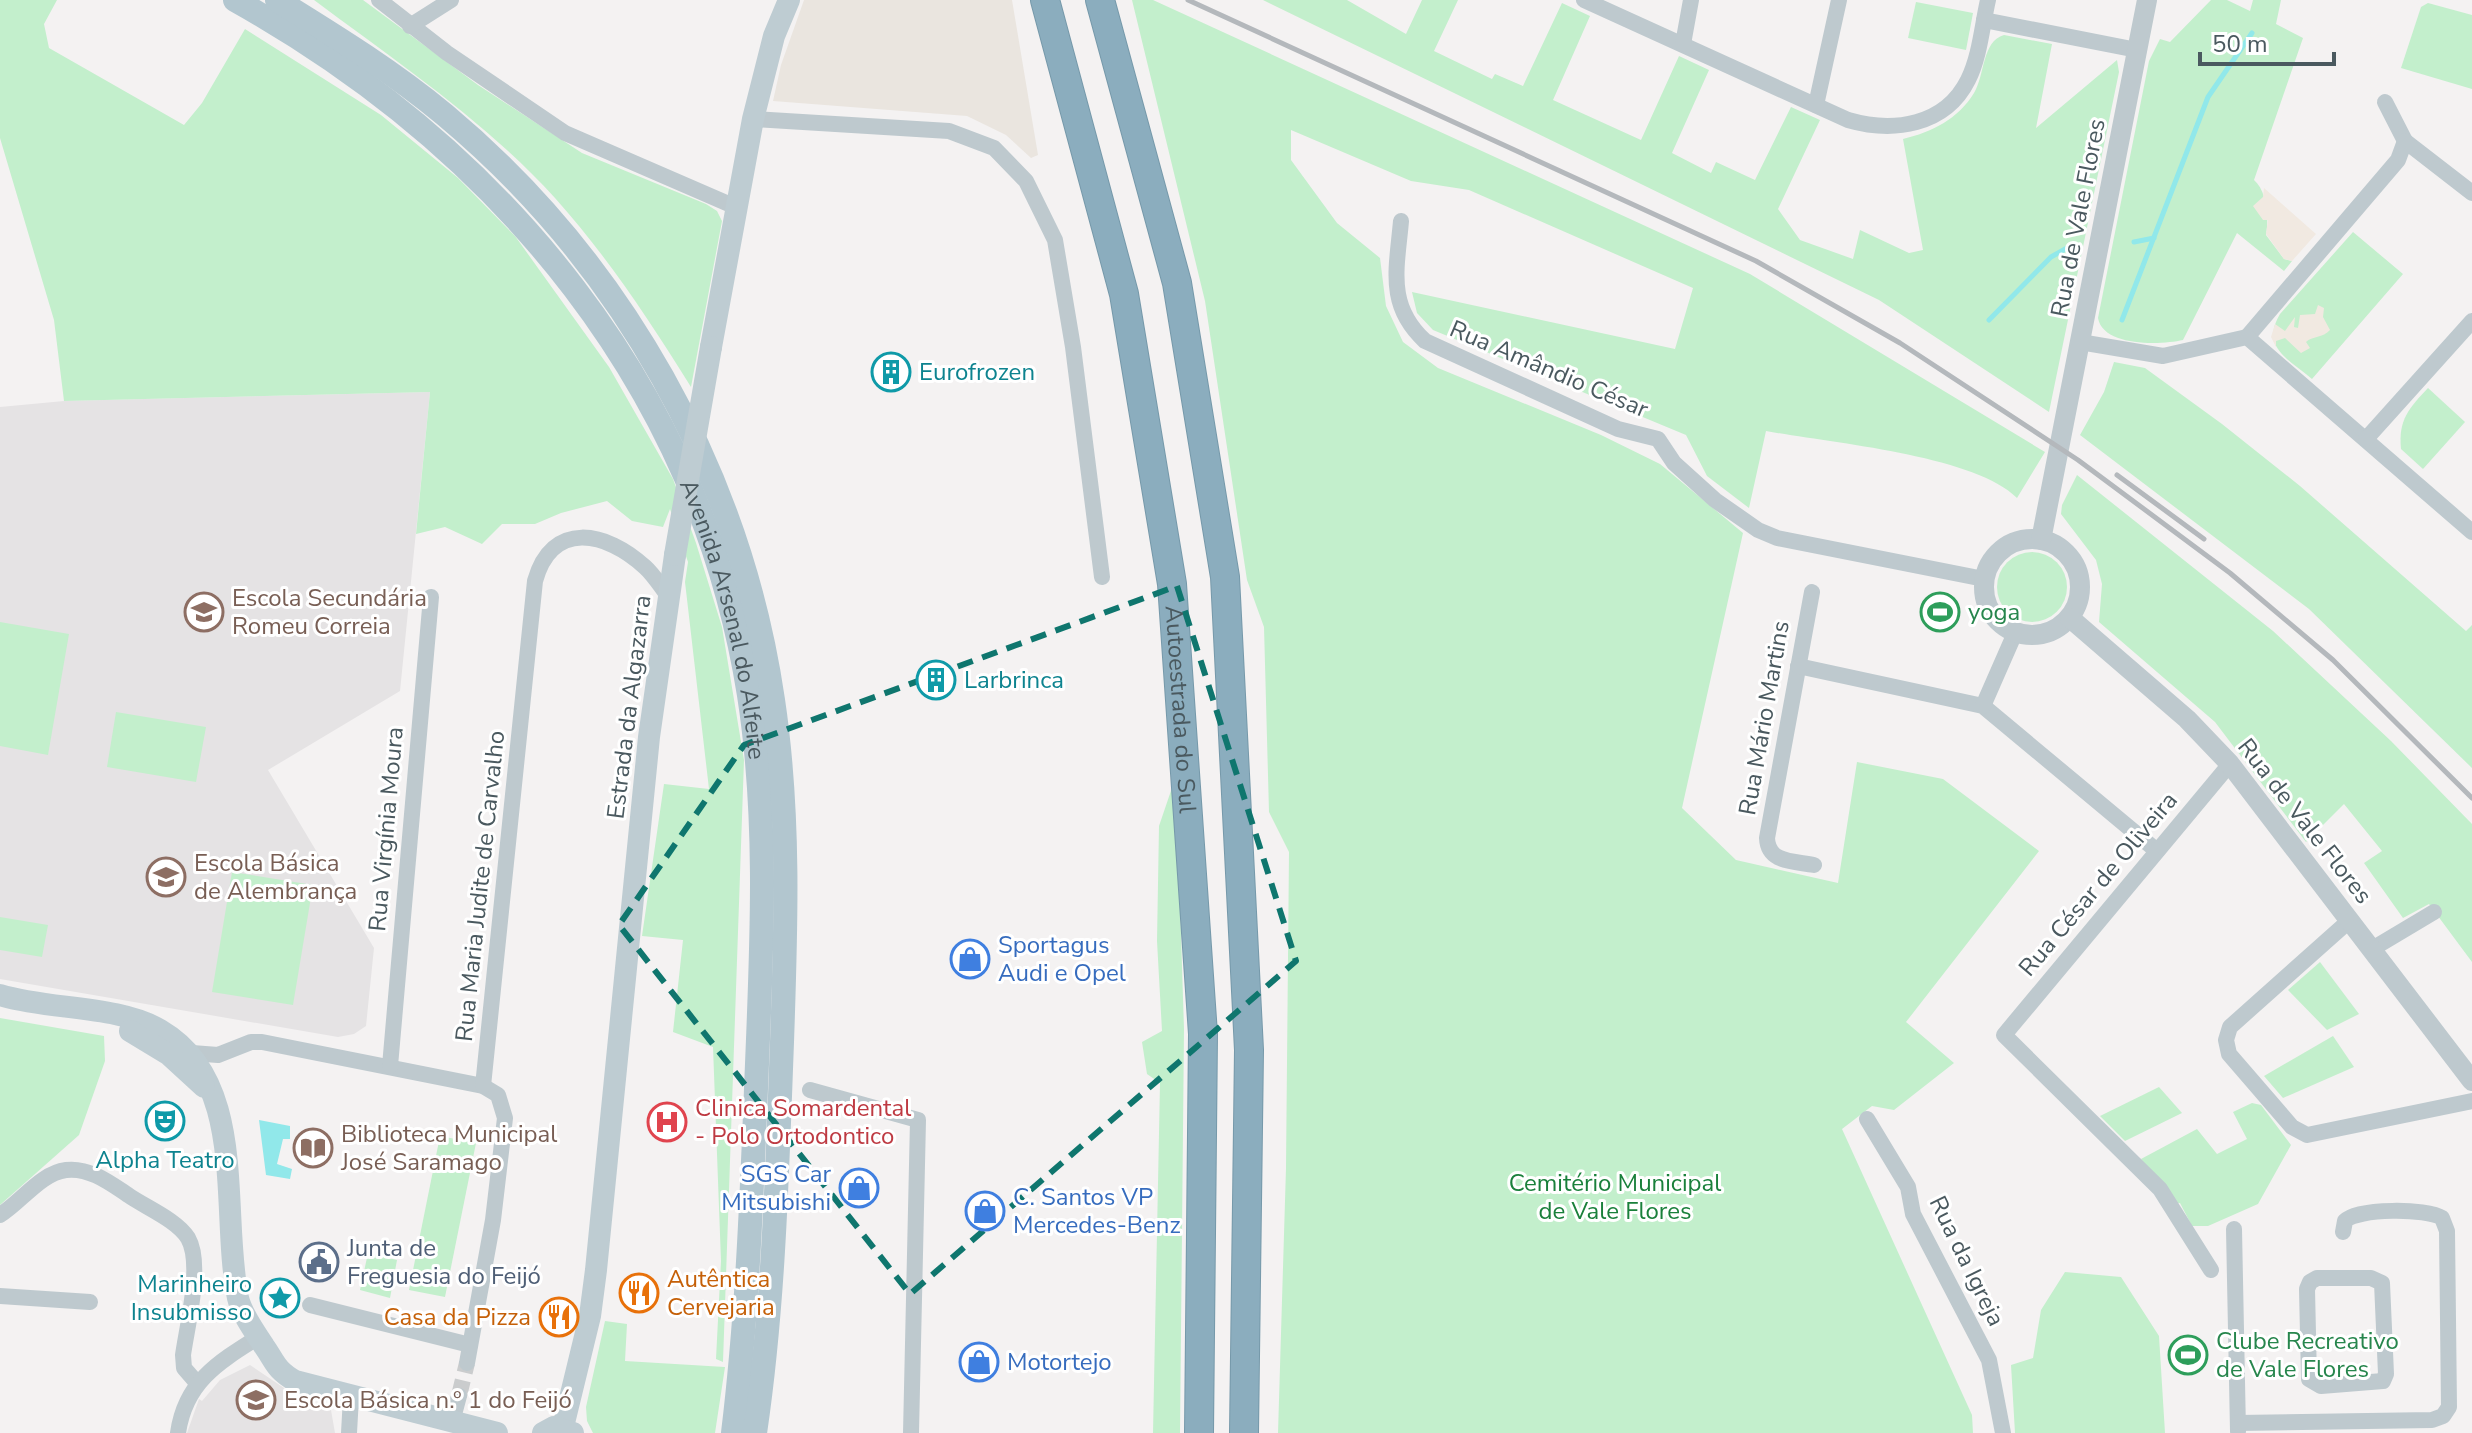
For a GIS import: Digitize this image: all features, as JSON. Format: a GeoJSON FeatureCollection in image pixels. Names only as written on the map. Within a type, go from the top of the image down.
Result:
{"type":"FeatureCollection","features":[{"type":"Feature","properties":{"kind":"highway","name":"Autoestrada do Sul"},"geometry":{"type":"LineString","coordinates":[[1045,0],[1124,294],[1172,584],[1203,1034],[1199,1433]]}},
{"type":"Feature","properties":{"kind":"highway","name":"Autoestrada do Sul"},"geometry":{"type":"LineString","coordinates":[[1100,0],[1177,283],[1225,577],[1249,1050],[1244,1433]]}},
{"type":"Feature","properties":{"kind":"main road","name":"Avenida Arsenal do Alfeite"},"geometry":{"type":"LineString","coordinates":[[235,0],[393,104],[464,164],[521,222],[588,304],[636,378],[676,454],[709,534],[725,585],[747,687],[757,764],[762,852],[750,1246],[733,1433]]}},
{"type":"Feature","properties":{"kind":"main road","name":"Avenida Arsenal do Alfeite"},"geometry":{"type":"LineString","coordinates":[[277,0],[409,86],[481,147],[540,207],[613,299],[661,375],[708,466],[730,522],[749,583],[767,661],[779,740],[785,828],[785,941],[774,1243],[766,1356],[755,1433]]}},
{"type":"Feature","properties":{"kind":"main road","name":"Estrada da Algazarra"},"geometry":{"type":"LineString","coordinates":[[559,1431],[590,1316],[649,737],[675,555],[753,119],[774,36],[789,0]]}},
{"type":"Feature","properties":{"kind":"main road"},"geometry":{"type":"LineString","coordinates":[[3,997],[131,1017],[157,1028],[192,1053],[210,1086],[219,1114],[239,1300],[262,1343],[341,1394],[497,1433]]}},
{"type":"Feature","properties":{"kind":"main road"},"geometry":{"type":"LineString","coordinates":[[102,1014],[168,1054],[210,1086]]}},
{"type":"Feature","properties":{"kind":"street"},"geometry":{"type":"LineString","coordinates":[[379,0],[410,26],[585,144],[738,208]]}},
{"type":"Feature","properties":{"kind":"street"},"geometry":{"type":"LineString","coordinates":[[410,26],[451,0]]}},
{"type":"Feature","properties":{"kind":"street"},"geometry":{"type":"LineString","coordinates":[[1584,0],[1873,128],[1900,128],[1923,121],[1955,98],[1968,80],[1988,0]]}},
{"type":"Feature","properties":{"kind":"street"},"geometry":{"type":"LineString","coordinates":[[1683,44],[1691,0]]}},
{"type":"Feature","properties":{"kind":"street"},"geometry":{"type":"LineString","coordinates":[[1816,105],[1839,0]]}},
{"type":"Feature","properties":{"kind":"street","name":"Rua de Vale Flores"},"geometry":{"type":"LineString","coordinates":[[2041,540],[2147,0]]}},
{"type":"Feature","properties":{"kind":"street"},"geometry":{"type":"LineString","coordinates":[[1984,20],[2137,50]]}},
{"type":"Feature","properties":{"kind":"street"},"geometry":{"type":"LineString","coordinates":[[2385,102],[2405,141],[2472,193]]}},
{"type":"Feature","properties":{"kind":"street"},"geometry":{"type":"LineString","coordinates":[[753,119],[949,131],[994,148],[1026,181],[1055,240],[1073,347],[1102,577]]}},
{"type":"Feature","properties":{"kind":"street"},"geometry":{"type":"LineString","coordinates":[[2080,342],[2163,356],[2247,337],[2398,160],[2405,141]]}},
{"type":"Feature","properties":{"kind":"street","name":"Rua Amândio César"},"geometry":{"type":"LineString","coordinates":[[1401,221],[1396,271],[1399,301],[1410,328],[1425,341],[1618,429],[1658,439],[1674,463],[1715,500],[1777,538],[1984,579]]}},
{"type":"Feature","properties":{"kind":"street"},"geometry":{"type":"LineString","coordinates":[[2366,439],[2472,321]]}},
{"type":"Feature","properties":{"kind":"street"},"geometry":{"type":"LineString","coordinates":[[2247,337],[2472,532]]}},
{"type":"Feature","properties":{"kind":"street","name":"Rua Maria Judite de Carvalho"},"geometry":{"type":"LineString","coordinates":[[483,1086],[533,597],[540,564],[549,551],[564,541],[596,538],[645,567],[669,597]]}},
{"type":"Feature","properties":{"kind":"street"},"geometry":{"type":"LineString","coordinates":[[2041,540],[2064,550],[2078,571],[2080,595],[2070,618],[2055,631],[2035,636],[2015,633],[1990,612],[1984,579],[1989,565],[2011,543],[2041,540]]}},
{"type":"Feature","properties":{"kind":"street","name":"Rua Mário Martins"},"geometry":{"type":"LineString","coordinates":[[1812,592],[1767,849],[1774,857],[1814,865]]}},
{"type":"Feature","properties":{"kind":"street","name":"Rua Virgínia Moura"},"geometry":{"type":"LineString","coordinates":[[390,1066],[431,597]]}},
{"type":"Feature","properties":{"kind":"street","name":"Rua de Vale Flores"},"geometry":{"type":"LineString","coordinates":[[2070,618],[2187,719],[2230,764],[2470,1074]]}},
{"type":"Feature","properties":{"kind":"street"},"geometry":{"type":"LineString","coordinates":[[1983,706],[2015,633]]}},
{"type":"Feature","properties":{"kind":"street"},"geometry":{"type":"LineString","coordinates":[[1798,666],[1983,706],[2157,851]]}},
{"type":"Feature","properties":{"kind":"street","name":"Rua César de Oliveira"},"geometry":{"type":"LineString","coordinates":[[2211,1270],[2160,1189],[2004,1035],[2230,764]]}},
{"type":"Feature","properties":{"kind":"street"},"geometry":{"type":"LineString","coordinates":[[2372,949],[2434,912]]}},
{"type":"Feature","properties":{"kind":"street"},"geometry":{"type":"LineString","coordinates":[[2350,920],[2230,1027],[2226,1040],[2229,1054],[2292,1127],[2307,1135],[2472,1101]]}},
{"type":"Feature","properties":{"kind":"street"},"geometry":{"type":"LineString","coordinates":[[192,1053],[218,1055],[251,1042],[262,1042],[483,1086],[498,1095],[505,1118],[490,1245],[467,1363]]}},
{"type":"Feature","properties":{"kind":"street"},"geometry":{"type":"LineString","coordinates":[[210,1086],[218,1055]]}},
{"type":"Feature","properties":{"kind":"street"},"geometry":{"type":"LineString","coordinates":[[810,1090],[918,1120],[911,1433]]}},
{"type":"Feature","properties":{"kind":"street","name":"Rua da Igreja"},"geometry":{"type":"LineString","coordinates":[[1867,1119],[1908,1187],[1913,1214],[1989,1360],[2003,1433]]}},
{"type":"Feature","properties":{"kind":"street"},"geometry":{"type":"LineString","coordinates":[[0,1215],[48,1177],[64,1170],[79,1170],[102,1178],[188,1237],[193,1255],[183,1355],[184,1368],[197,1383]]}},
{"type":"Feature","properties":{"kind":"street"},"geometry":{"type":"LineString","coordinates":[[2234,1229],[2238,1428],[2432,1420],[2443,1416],[2451,1401],[2447,1231],[2442,1218],[2424,1212],[2358,1212],[2345,1221],[2343,1232]]}},
{"type":"Feature","properties":{"kind":"street"},"geometry":{"type":"LineString","coordinates":[[2343,1271],[2376,1279],[2383,1286],[2386,1374],[2378,1384],[2321,1386],[2312,1383],[2308,1376],[2308,1285],[2317,1278],[2343,1271]]}},
{"type":"Feature","properties":{"kind":"street"},"geometry":{"type":"LineString","coordinates":[[0,1296],[90,1302]]}},
{"type":"Feature","properties":{"kind":"street"},"geometry":{"type":"LineString","coordinates":[[310,1305],[470,1345]]}},
{"type":"Feature","properties":{"kind":"street"},"geometry":{"type":"LineString","coordinates":[[178,1433],[185,1402],[212,1366],[262,1343]]}},
{"type":"Feature","properties":{"kind":"street"},"geometry":{"type":"LineString","coordinates":[[341,1394],[349,1433]]}},
{"type":"Feature","properties":{"kind":"street"},"geometry":{"type":"LineString","coordinates":[[452,1422],[459,1396]]}},
{"type":"Feature","properties":{"kind":"highlighted area"},"geometry":{"type":"Polygon","coordinates":[[[1177,586],[1296,961],[910,1294],[619,925],[744,745],[1177,586]]]}},
{"type":"Feature","properties":{"kind":"shaded area"},"geometry":{"type":"Polygon","coordinates":[[[804,0],[1012,0],[1038,155],[1031,158],[1006,135],[967,116],[773,101],[781,65],[804,0]]]}},
{"type":"Feature","properties":{"kind":"shaded area","name":"Escola Secundária Romeu Correia"},"geometry":{"type":"Polygon","coordinates":[[[430,392],[400,691],[268,770],[374,948],[366,1026],[354,1034],[338,1037],[0,979],[0,407],[64,401],[430,392]]]}},
{"type":"Feature","properties":{"kind":"shaded area","name":"Escola Básica n.º 1 do Feijó"},"geometry":{"type":"Polygon","coordinates":[[[250,1365],[284,1388],[331,1410],[335,1433],[187,1433],[199,1399],[202,1401],[220,1380],[250,1365]]]}},
{"type":"Feature","properties":{"kind":"green space"},"geometry":{"type":"Polygon","coordinates":[[[0,0],[57,0],[44,24],[49,48],[184,125],[202,103],[245,29],[381,115],[458,178],[515,236],[609,367],[673,479],[722,627],[744,760],[723,1362],[716,1359],[721,1261],[713,1047],[673,1032],[683,940],[642,936],[664,784],[709,789],[685,582],[688,562],[670,509],[663,527],[632,521],[607,501],[561,513],[535,524],[502,524],[482,544],[445,527],[416,534],[430,392],[64,401],[54,320],[0,138],[0,0]]]}},
{"type":"Feature","properties":{"kind":"green space"},"geometry":{"type":"Polygon","coordinates":[[[314,0],[363,0],[478,85],[582,153],[717,211],[722,221],[691,387],[610,266],[574,220],[528,170],[439,93],[314,0]]]}},
{"type":"Feature","properties":{"kind":"green space","name":"Cemitério Municipal de Vale Flores"},"geometry":{"type":"Polygon","coordinates":[[[1132,0],[1153,0],[1750,274],[2045,452],[2017,498],[1996,483],[1936,461],[1766,431],[1749,508],[1707,476],[1686,435],[1433,330],[1417,313],[1412,292],[1675,349],[1693,288],[1469,190],[1411,181],[1291,130],[1291,160],[1337,223],[1380,258],[1386,306],[1403,342],[1438,368],[1601,435],[1660,464],[1743,533],[1682,808],[1736,860],[1838,883],[1857,762],[1943,779],[2039,851],[1906,1022],[1954,1063],[1894,1110],[1872,1106],[1842,1129],[1972,1415],[1973,1433],[1278,1433],[1286,1168],[1289,852],[1269,812],[1264,627],[1247,580],[1205,301],[1132,0]]]}},
{"type":"Feature","properties":{"kind":"green space"},"geometry":{"type":"Polygon","coordinates":[[[1263,0],[1347,0],[1406,34],[1422,0],[1458,0],[1434,51],[1492,79],[1495,74],[1523,86],[1562,3],[1590,16],[1553,100],[1641,140],[1679,56],[1709,70],[1672,153],[1711,173],[1716,162],[1755,180],[1791,107],[1820,120],[1778,209],[1800,240],[1853,259],[1860,230],[1909,253],[1923,250],[1903,139],[1934,128],[1968,102],[1978,86],[1988,51],[1997,38],[2004,35],[2052,44],[2036,128],[2117,60],[2119,72],[2049,412],[1879,300],[1263,0]]]}},
{"type":"Feature","properties":{"kind":"green space"},"geometry":{"type":"Polygon","coordinates":[[[2211,0],[2227,0],[2250,11],[2253,0],[2281,0],[2276,24],[2303,38],[2254,180],[2262,191],[2266,205],[2266,235],[2284,259],[2292,261],[2284,271],[2237,233],[2183,340],[2148,343],[2121,339],[2102,327],[2098,318],[2149,61],[2160,39],[2170,42],[2211,0]]]}},
{"type":"Feature","properties":{"kind":"green space"},"geometry":{"type":"Polygon","coordinates":[[[1916,2],[1973,13],[1966,50],[1908,38],[1916,2]]]}},
{"type":"Feature","properties":{"kind":"green space"},"geometry":{"type":"Polygon","coordinates":[[[2428,3],[2472,15],[2472,89],[2401,68],[2421,7],[2428,3]]]}},
{"type":"Feature","properties":{"kind":"green space"},"geometry":{"type":"Polygon","coordinates":[[[2353,232],[2403,274],[2312,379],[2280,352],[2273,336],[2275,326],[2280,314],[2353,232]]]}},
{"type":"Feature","properties":{"kind":"green space"},"geometry":{"type":"Polygon","coordinates":[[[2114,362],[2145,368],[2222,424],[2300,486],[2466,631],[2472,625],[2472,768],[2309,609],[2080,435],[2104,392],[2114,362]]]}},
{"type":"Feature","properties":{"kind":"green space"},"geometry":{"type":"Polygon","coordinates":[[[2428,388],[2465,422],[2423,469],[2401,449],[2401,430],[2406,415],[2428,388]]]}},
{"type":"Feature","properties":{"kind":"green space"},"geometry":{"type":"Polygon","coordinates":[[[2077,475],[2273,631],[2391,741],[2472,824],[2472,962],[2429,904],[2403,918],[2364,863],[2382,851],[2344,804],[2306,842],[2215,722],[2099,622],[2102,584],[2096,560],[2061,514],[2062,505],[2077,475]]]}},
{"type":"Feature","properties":{"kind":"green space"},"geometry":{"type":"Polygon","coordinates":[[[2039,552],[2061,567],[2067,587],[2065,601],[2057,612],[2046,620],[2025,622],[2007,612],[1999,601],[1997,580],[2007,562],[2018,554],[2039,552]]]}},
{"type":"Feature","properties":{"kind":"green space"},"geometry":{"type":"Polygon","coordinates":[[[0,622],[69,634],[48,755],[0,746],[0,622]]]}},
{"type":"Feature","properties":{"kind":"green space"},"geometry":{"type":"Polygon","coordinates":[[[116,712],[206,727],[196,782],[107,767],[116,712]]]}},
{"type":"Feature","properties":{"kind":"green space"},"geometry":{"type":"Polygon","coordinates":[[[1176,776],[1184,1029],[1180,1433],[1153,1433],[1160,1083],[1147,1074],[1142,1042],[1162,1031],[1157,941],[1159,826],[1176,776]]]}},
{"type":"Feature","properties":{"kind":"green space"},"geometry":{"type":"Polygon","coordinates":[[[232,872],[313,885],[293,1005],[212,992],[232,872]]]}},
{"type":"Feature","properties":{"kind":"green space"},"geometry":{"type":"Polygon","coordinates":[[[0,917],[48,925],[42,957],[0,950],[0,917]]]}},
{"type":"Feature","properties":{"kind":"green space"},"geometry":{"type":"Polygon","coordinates":[[[2320,962],[2359,1014],[2327,1030],[2288,990],[2320,962]]]}},
{"type":"Feature","properties":{"kind":"green space"},"geometry":{"type":"Polygon","coordinates":[[[0,1018],[104,1036],[105,1061],[79,1135],[0,1205],[0,1018]]]}},
{"type":"Feature","properties":{"kind":"green space"},"geometry":{"type":"Polygon","coordinates":[[[2333,1036],[2354,1067],[2283,1098],[2264,1076],[2333,1036]]]}},
{"type":"Feature","properties":{"kind":"green space"},"geometry":{"type":"Polygon","coordinates":[[[2159,1087],[2182,1113],[2125,1141],[2100,1116],[2159,1087]]]}},
{"type":"Feature","properties":{"kind":"green space"},"geometry":{"type":"Polygon","coordinates":[[[2252,1103],[2261,1105],[2291,1145],[2258,1204],[2208,1226],[2192,1226],[2180,1203],[2175,1204],[2141,1159],[2197,1129],[2217,1154],[2247,1139],[2233,1112],[2252,1103]]]}},
{"type":"Feature","properties":{"kind":"green space"},"geometry":{"type":"Polygon","coordinates":[[[440,1136],[476,1143],[445,1297],[409,1290],[440,1136]]]}},
{"type":"Feature","properties":{"kind":"green space"},"geometry":{"type":"Polygon","coordinates":[[[368,1253],[397,1260],[390,1298],[360,1290],[368,1253]]]}},
{"type":"Feature","properties":{"kind":"green space"},"geometry":{"type":"Polygon","coordinates":[[[2065,1272],[2121,1277],[2159,1336],[2165,1433],[2015,1433],[2011,1365],[2033,1358],[2041,1310],[2065,1272]]]}},
{"type":"Feature","properties":{"kind":"green space"},"geometry":{"type":"Polygon","coordinates":[[[605,1321],[627,1324],[625,1361],[725,1367],[715,1433],[593,1433],[587,1421],[586,1407],[605,1321]]]}},
{"type":"Feature","properties":{"kind":"sand"},"geometry":{"type":"Polygon","coordinates":[[[2264,188],[2316,234],[2292,261],[2284,259],[2266,234],[2268,220],[2263,220],[2253,206],[2263,197],[2264,188]]]}},
{"type":"Feature","properties":{"kind":"sand"},"geometry":{"type":"Polygon","coordinates":[[[2318,305],[2324,308],[2323,317],[2330,330],[2306,342],[2310,348],[2301,353],[2285,338],[2276,341],[2276,347],[2271,337],[2275,324],[2285,331],[2295,317],[2294,327],[2298,328],[2300,315],[2315,314],[2318,305]]]}},
{"type":"Feature","properties":{"kind":"water"},"geometry":{"type":"Polygon","coordinates":[[[259,1120],[290,1126],[290,1139],[283,1139],[277,1164],[292,1169],[290,1179],[266,1175],[259,1120]]]}},
{"type":"Feature","properties":{"kind":"waterway"},"geometry":{"type":"LineString","coordinates":[[2122,320],[2208,97],[2252,33]]}},
{"type":"Feature","properties":{"kind":"waterway"},"geometry":{"type":"LineString","coordinates":[[2134,242],[2154,238]]}},
{"type":"Feature","properties":{"kind":"waterway"},"geometry":{"type":"LineString","coordinates":[[1989,320],[2051,257],[2067,248]]}},
{"type":"Feature","properties":{"kind":"tunnel"},"geometry":{"type":"LineString","coordinates":[[459,1396],[467,1363]]}},
{"type":"Feature","properties":{"kind":"railway"},"geometry":{"type":"LineString","coordinates":[[1188,0],[1756,261],[1900,343],[2078,460],[2230,573],[2333,660],[2472,798]]}},
{"type":"Feature","properties":{"kind":"railway"},"geometry":{"type":"LineString","coordinates":[[2117,475],[2204,539]]}},
{"type":"Feature","properties":{"kind":"place","name":"Eurofrozen"},"geometry":{"type":"Point","coordinates":[891,372]}},
{"type":"Feature","properties":{"kind":"place","name":"Escola Secundária Romeu Correia"},"geometry":{"type":"Point","coordinates":[204,612]}},
{"type":"Feature","properties":{"kind":"place","name":"yoga"},"geometry":{"type":"Point","coordinates":[1940,612]}},
{"type":"Feature","properties":{"kind":"place","name":"Larbrinca"},"geometry":{"type":"Point","coordinates":[936,680]}},
{"type":"Feature","properties":{"kind":"place","name":"Escola Básica de Alembrança"},"geometry":{"type":"Point","coordinates":[166,877]}},
{"type":"Feature","properties":{"kind":"place","name":"Sportagus Audi e Opel"},"geometry":{"type":"Point","coordinates":[970,959]}},
{"type":"Feature","properties":{"kind":"place","name":"Alpha Teatro"},"geometry":{"type":"Point","coordinates":[165,1121]}},
{"type":"Feature","properties":{"kind":"place","name":"Clinica Somardental - Polo Ortodontico"},"geometry":{"type":"Point","coordinates":[667,1122]}},
{"type":"Feature","properties":{"kind":"place","name":"Biblioteca Municipal José Saramago"},"geometry":{"type":"Point","coordinates":[313,1148]}},
{"type":"Feature","properties":{"kind":"place","name":"SGS Car Mitsubishi"},"geometry":{"type":"Point","coordinates":[859,1188]}},
{"type":"Feature","properties":{"kind":"place","name":"C. Santos VP Mercedes-Benz"},"geometry":{"type":"Point","coordinates":[985,1211]}},
{"type":"Feature","properties":{"kind":"place","name":"Junta de Freguesia do Feijó"},"geometry":{"type":"Point","coordinates":[319,1262]}},
{"type":"Feature","properties":{"kind":"place","name":"Autêntica Cervejaria"},"geometry":{"type":"Point","coordinates":[639,1293]}},
{"type":"Feature","properties":{"kind":"place","name":"Marinheiro Insubmisso"},"geometry":{"type":"Point","coordinates":[280,1298]}},
{"type":"Feature","properties":{"kind":"place","name":"Casa da Pizza"},"geometry":{"type":"Point","coordinates":[559,1317]}},
{"type":"Feature","properties":{"kind":"place","name":"Clube Recreativo de Vale Flores"},"geometry":{"type":"Point","coordinates":[2188,1355]}},
{"type":"Feature","properties":{"kind":"place","name":"Motortejo"},"geometry":{"type":"Point","coordinates":[979,1362]}},
{"type":"Feature","properties":{"kind":"place","name":"Escola Básica n.º 1 do Feijó"},"geometry":{"type":"Point","coordinates":[256,1400]}}]}
